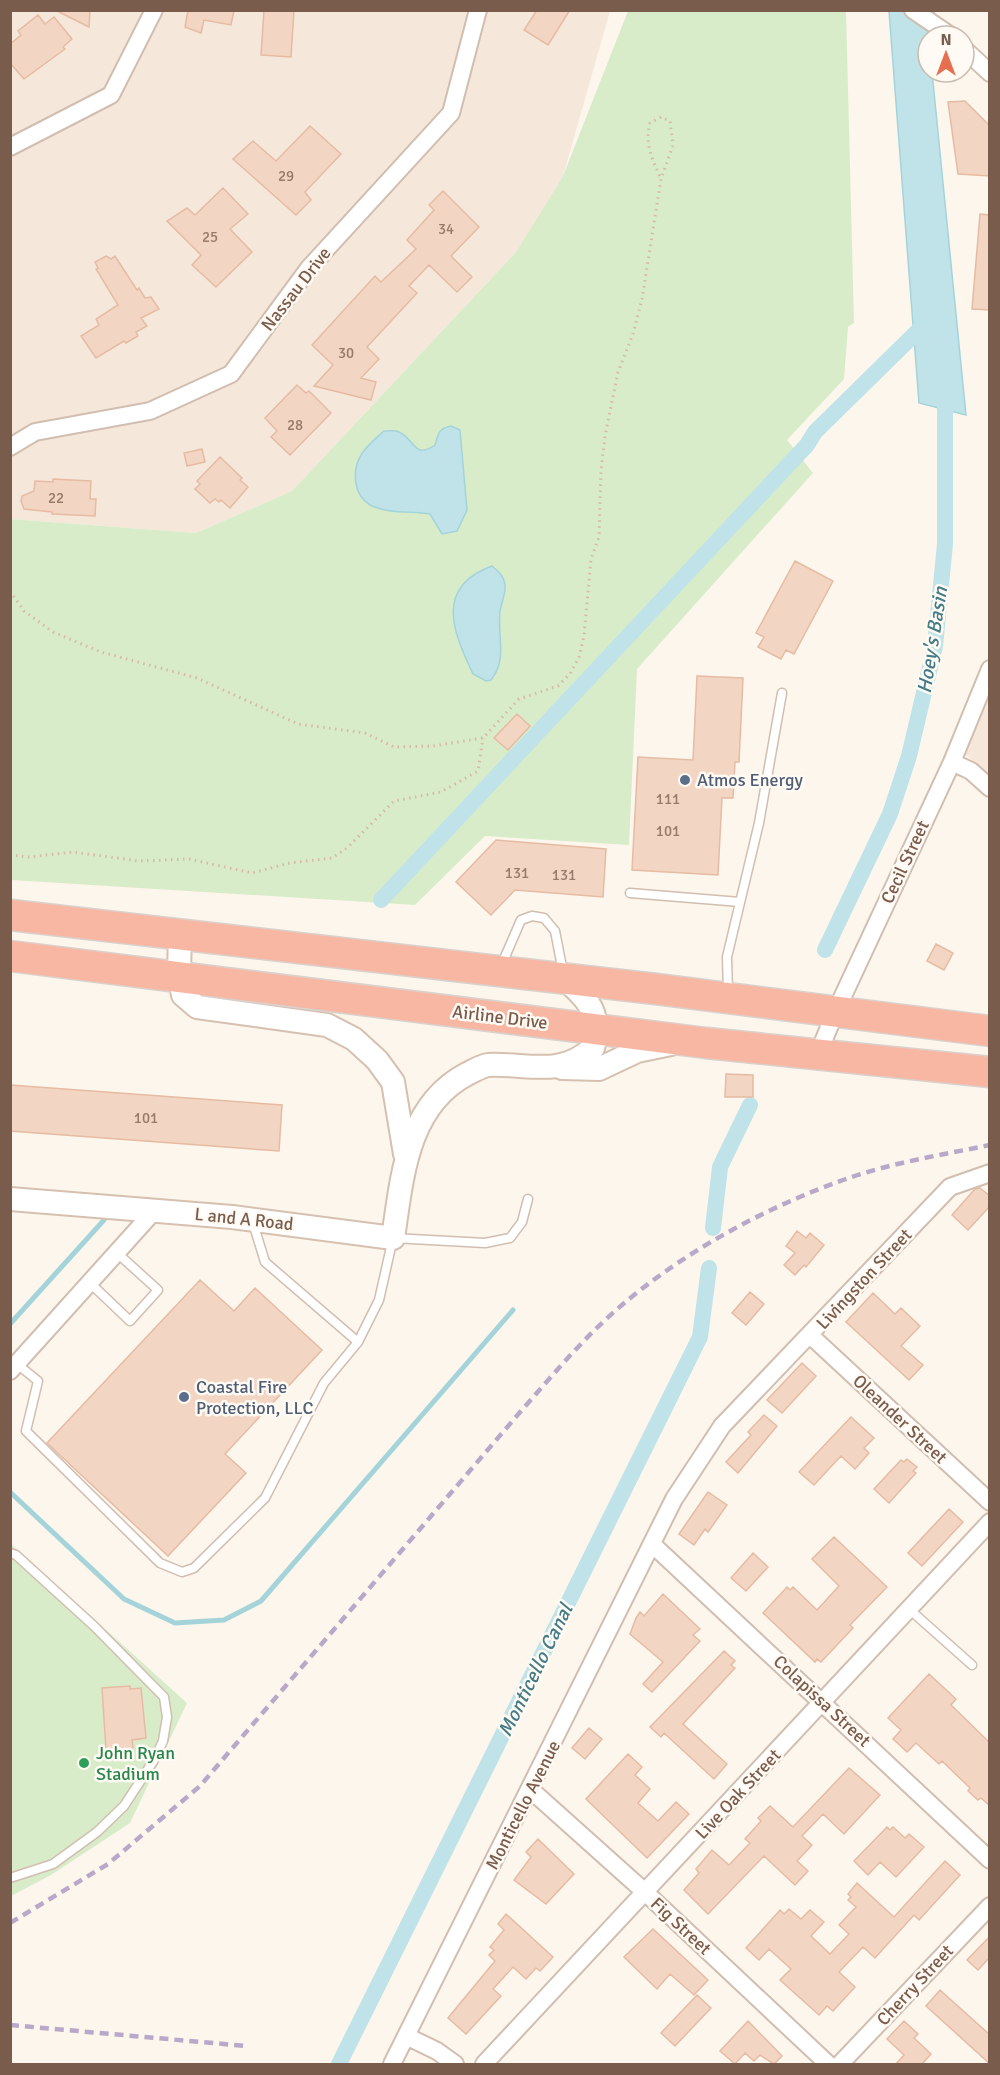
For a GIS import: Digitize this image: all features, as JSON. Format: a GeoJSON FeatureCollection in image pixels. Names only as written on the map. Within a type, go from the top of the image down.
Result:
{"type":"FeatureCollection","features":[{"type":"Feature","properties":{"kind":"highway"},"geometry":{"type":"LineString","coordinates":[[10,915],[564,978],[990,1031]]}},
{"type":"Feature","properties":{"kind":"highway","name":"Airline Drive"},"geometry":{"type":"LineString","coordinates":[[10,956],[179,975],[706,1043],[990,1072]]}},
{"type":"Feature","properties":{"kind":"street"},"geometry":{"type":"LineString","coordinates":[[10,147],[111,95],[154,10]]}},
{"type":"Feature","properties":{"kind":"street","name":"Nassau Drive"},"geometry":{"type":"LineString","coordinates":[[10,447],[35,432],[150,411],[231,374],[309,268],[451,113],[478,10]]}},
{"type":"Feature","properties":{"kind":"street"},"geometry":{"type":"LineString","coordinates":[[913,10],[934,24]]}},
{"type":"Feature","properties":{"kind":"street"},"geometry":{"type":"LineString","coordinates":[[976,60],[990,73]]}},
{"type":"Feature","properties":{"kind":"street","name":"Cecil Street"},"geometry":{"type":"LineString","coordinates":[[818,1054],[952,762],[990,669]]}},
{"type":"Feature","properties":{"kind":"street"},"geometry":{"type":"LineString","coordinates":[[952,762],[971,771],[990,788]]}},
{"type":"Feature","properties":{"kind":"street"},"geometry":{"type":"LineString","coordinates":[[180,934],[179,975],[183,995],[197,1007],[327,1025],[354,1039],[377,1060],[393,1082],[405,1154]]}},
{"type":"Feature","properties":{"kind":"street"},"geometry":{"type":"LineString","coordinates":[[557,1068],[575,1061],[593,1048],[597,1029],[591,1007],[564,978]]}},
{"type":"Feature","properties":{"kind":"street"},"geometry":{"type":"LineString","coordinates":[[393,1238],[405,1154],[423,1116],[454,1081],[485,1065],[599,1069],[650,1047],[706,1043]]}},
{"type":"Feature","properties":{"kind":"street","name":"Livingston Street"},"geometry":{"type":"LineString","coordinates":[[652,1544],[697,1461],[722,1426],[811,1336],[951,1187],[990,1173]]}},
{"type":"Feature","properties":{"kind":"street","name":"L and A Road"},"geometry":{"type":"LineString","coordinates":[[10,1198],[252,1220],[393,1238]]}},
{"type":"Feature","properties":{"kind":"street"},"geometry":{"type":"LineString","coordinates":[[14,1368],[155,1210]]}},
{"type":"Feature","properties":{"kind":"street","name":"Oleander Street"},"geometry":{"type":"LineString","coordinates":[[811,1336],[990,1502]]}},
{"type":"Feature","properties":{"kind":"street","name":"Live Oak Street"},"geometry":{"type":"LineString","coordinates":[[484,2064],[990,1522]]}},
{"type":"Feature","properties":{"kind":"street","name":"Colapissa Street"},"geometry":{"type":"LineString","coordinates":[[652,1544],[824,1702],[990,1860]]}},
{"type":"Feature","properties":{"kind":"street","name":"Monticello Avenue"},"geometry":{"type":"LineString","coordinates":[[392,2064],[652,1544]]}},
{"type":"Feature","properties":{"kind":"street","name":"Fig Street"},"geometry":{"type":"LineString","coordinates":[[531,1790],[646,1893],[828,2064]]}},
{"type":"Feature","properties":{"kind":"street","name":"Cherry Street"},"geometry":{"type":"LineString","coordinates":[[840,2064],[990,1906]]}},
{"type":"Feature","properties":{"kind":"street"},"geometry":{"type":"LineString","coordinates":[[406,2036],[437,2050],[455,2064]]}},
{"type":"Feature","properties":{"kind":"lane"},"geometry":{"type":"LineString","coordinates":[[728,999],[727,957],[759,823],[782,693]]}},
{"type":"Feature","properties":{"kind":"lane"},"geometry":{"type":"LineString","coordinates":[[630,893],[740,902]]}},
{"type":"Feature","properties":{"kind":"lane"},"geometry":{"type":"LineString","coordinates":[[499,971],[520,920],[532,916],[544,918],[555,931],[564,978]]}},
{"type":"Feature","properties":{"kind":"lane"},"geometry":{"type":"LineString","coordinates":[[14,1368],[38,1381],[26,1431],[160,1563],[182,1572],[194,1568],[265,1497],[324,1383],[358,1342],[378,1300],[393,1238],[485,1243],[510,1238],[522,1222],[528,1199]]}},
{"type":"Feature","properties":{"kind":"lane"},"geometry":{"type":"LineString","coordinates":[[252,1220],[265,1262],[358,1342]]}},
{"type":"Feature","properties":{"kind":"lane"},"geometry":{"type":"LineString","coordinates":[[89,1282],[129,1321],[158,1290],[116,1252]]}},
{"type":"Feature","properties":{"kind":"lane"},"geometry":{"type":"LineString","coordinates":[[10,1878],[53,1864],[97,1832],[124,1806],[154,1760],[163,1741],[167,1717],[164,1697],[94,1626],[13,1554]]}},
{"type":"Feature","properties":{"kind":"lane"},"geometry":{"type":"LineString","coordinates":[[909,1609],[972,1665]]}},
{"type":"Feature","properties":{"kind":"path"},"geometry":{"type":"LineString","coordinates":[[10,855],[73,852],[139,861],[189,859],[252,873],[290,863],[332,858],[347,848],[394,801],[441,792],[478,771],[483,738],[519,699],[558,686],[570,674],[579,657],[584,636],[591,559],[599,537],[601,470],[605,436],[618,372],[633,334],[642,299],[661,179],[673,145],[670,121],[661,117],[650,123],[647,136],[649,152],[661,179]]}},
{"type":"Feature","properties":{"kind":"path"},"geometry":{"type":"LineString","coordinates":[[10,591],[24,611],[53,632],[102,652],[197,678],[298,724],[365,734],[394,747],[433,746],[483,738]]}},
{"type":"Feature","properties":{"kind":"shaded area"},"geometry":{"type":"Polygon","coordinates":[[[10,11],[610,11],[563,176],[516,252],[292,491],[196,533],[11,519],[10,11]]]}},
{"type":"Feature","properties":{"kind":"shaded area"},"geometry":{"type":"Polygon","coordinates":[[[989,693],[989,776],[964,753],[989,693]]]}},
{"type":"Feature","properties":{"kind":"green space"},"geometry":{"type":"Polygon","coordinates":[[[628,11],[846,11],[854,323],[848,327],[844,379],[787,440],[813,473],[637,669],[629,845],[485,836],[415,905],[11,880],[10,519],[196,533],[292,491],[516,252],[563,176],[628,11]]]}},
{"type":"Feature","properties":{"kind":"green space","name":"John Ryan Stadium"},"geometry":{"type":"Polygon","coordinates":[[[10,1543],[187,1703],[130,1823],[51,1875],[11,1896],[10,1543]]]}},
{"type":"Feature","properties":{"kind":"water"},"geometry":{"type":"Polygon","coordinates":[[[889,11],[934,11],[933,24],[916,24],[916,84],[933,84],[966,415],[919,403],[889,11]]]}},
{"type":"Feature","properties":{"kind":"water"},"geometry":{"type":"Polygon","coordinates":[[[451,426],[460,430],[467,510],[457,531],[442,534],[430,514],[384,510],[364,501],[357,489],[355,475],[358,461],[371,442],[384,431],[394,431],[404,435],[415,447],[428,449],[435,445],[444,428],[451,426]]]}},
{"type":"Feature","properties":{"kind":"water"},"geometry":{"type":"Polygon","coordinates":[[[492,566],[502,576],[505,588],[499,621],[501,656],[496,672],[491,680],[486,681],[473,674],[459,642],[453,612],[455,598],[462,586],[474,575],[492,566]]]}},
{"type":"Feature","properties":{"kind":"building"},"geometry":{"type":"Polygon","coordinates":[[[55,10],[90,10],[89,27],[55,10]]]}},
{"type":"Feature","properties":{"kind":"building"},"geometry":{"type":"Polygon","coordinates":[[[188,10],[234,10],[231,25],[204,20],[201,33],[185,27],[188,10]]]}},
{"type":"Feature","properties":{"kind":"building"},"geometry":{"type":"Polygon","coordinates":[[[264,10],[294,10],[291,57],[261,55],[264,10]]]}},
{"type":"Feature","properties":{"kind":"building"},"geometry":{"type":"Polygon","coordinates":[[[537,10],[570,10],[548,45],[524,30],[537,10]]]}},
{"type":"Feature","properties":{"kind":"building"},"geometry":{"type":"Polygon","coordinates":[[[38,15],[45,24],[54,17],[72,39],[63,47],[65,49],[24,79],[10,63],[10,44],[21,35],[18,31],[38,15]]]}},
{"type":"Feature","properties":{"kind":"building"},"geometry":{"type":"Polygon","coordinates":[[[965,101],[990,126],[990,176],[958,174],[948,102],[965,101]]]}},
{"type":"Feature","properties":{"kind":"building"},"geometry":{"type":"Polygon","coordinates":[[[310,126],[341,154],[305,192],[311,200],[296,215],[233,159],[253,141],[276,161],[310,126]]]}},
{"type":"Feature","properties":{"kind":"building"},"geometry":{"type":"Polygon","coordinates":[[[223,188],[248,214],[230,229],[252,252],[216,287],[192,265],[201,255],[167,221],[187,208],[195,215],[223,188]]]}},
{"type":"Feature","properties":{"kind":"building"},"geometry":{"type":"Polygon","coordinates":[[[443,191],[479,227],[451,256],[472,277],[457,292],[429,265],[409,286],[417,293],[367,347],[379,359],[361,378],[376,382],[371,400],[314,386],[333,365],[312,345],[375,276],[381,282],[416,249],[407,240],[434,210],[429,205],[443,191]]]}},
{"type":"Feature","properties":{"kind":"building"},"geometry":{"type":"Polygon","coordinates":[[[980,214],[990,215],[990,310],[972,309],[980,214]]]}},
{"type":"Feature","properties":{"kind":"building"},"geometry":{"type":"Polygon","coordinates":[[[106,256],[111,259],[115,256],[137,290],[139,288],[145,298],[151,297],[159,309],[141,318],[147,326],[136,332],[138,336],[126,343],[124,341],[96,358],[81,336],[99,325],[96,319],[118,305],[96,269],[98,268],[95,262],[106,256]]]}},
{"type":"Feature","properties":{"kind":"building"},"geometry":{"type":"Polygon","coordinates":[[[297,385],[306,393],[309,391],[331,413],[290,455],[271,437],[277,431],[265,418],[297,385]]]}},
{"type":"Feature","properties":{"kind":"building"},"geometry":{"type":"Polygon","coordinates":[[[202,449],[205,462],[187,466],[184,453],[202,449]]]}},
{"type":"Feature","properties":{"kind":"building"},"geometry":{"type":"Polygon","coordinates":[[[220,457],[248,487],[230,508],[221,500],[219,502],[215,499],[210,503],[195,489],[200,484],[197,481],[220,457]]]}},
{"type":"Feature","properties":{"kind":"building"},"geometry":{"type":"Polygon","coordinates":[[[53,479],[91,481],[90,499],[96,499],[95,516],[52,514],[52,512],[24,509],[22,496],[34,491],[35,481],[53,482],[53,479]]]}},
{"type":"Feature","properties":{"kind":"building"},"geometry":{"type":"Polygon","coordinates":[[[795,561],[833,581],[794,654],[786,650],[781,659],[758,647],[764,637],[756,633],[795,561]]]}},
{"type":"Feature","properties":{"kind":"building","name":"Atmos Energy"},"geometry":{"type":"Polygon","coordinates":[[[697,676],[743,678],[739,762],[735,762],[733,798],[722,798],[718,875],[632,870],[638,757],[693,760],[697,676]]]}},
{"type":"Feature","properties":{"kind":"building"},"geometry":{"type":"Polygon","coordinates":[[[517,714],[530,726],[508,750],[494,738],[517,714]]]}},
{"type":"Feature","properties":{"kind":"building"},"geometry":{"type":"Polygon","coordinates":[[[496,840],[606,849],[603,897],[515,890],[491,915],[456,882],[496,840]]]}},
{"type":"Feature","properties":{"kind":"building"},"geometry":{"type":"Polygon","coordinates":[[[936,944],[953,953],[944,970],[927,961],[936,944]]]}},
{"type":"Feature","properties":{"kind":"building"},"geometry":{"type":"Polygon","coordinates":[[[726,1074],[753,1075],[753,1097],[725,1097],[726,1074]]]}},
{"type":"Feature","properties":{"kind":"building"},"geometry":{"type":"Polygon","coordinates":[[[10,1085],[282,1105],[279,1151],[10,1131],[10,1085]]]}},
{"type":"Feature","properties":{"kind":"building"},"geometry":{"type":"Polygon","coordinates":[[[980,1188],[990,1196],[990,1206],[968,1230],[952,1215],[975,1189],[980,1188]]]}},
{"type":"Feature","properties":{"kind":"building"},"geometry":{"type":"Polygon","coordinates":[[[797,1231],[806,1238],[810,1233],[824,1245],[806,1267],[804,1265],[795,1275],[784,1265],[795,1253],[786,1246],[797,1231]]]}},
{"type":"Feature","properties":{"kind":"building","name":"Coastal Fire Protection, LLC"},"geometry":{"type":"Polygon","coordinates":[[[200,1280],[234,1311],[255,1288],[322,1350],[225,1454],[246,1473],[168,1556],[47,1443],[200,1280]]]}},
{"type":"Feature","properties":{"kind":"building"},"geometry":{"type":"Polygon","coordinates":[[[750,1292],[764,1304],[746,1325],[732,1313],[750,1292]]]}},
{"type":"Feature","properties":{"kind":"building"},"geometry":{"type":"Polygon","coordinates":[[[873,1293],[895,1314],[901,1308],[920,1326],[901,1346],[923,1365],[909,1380],[846,1322],[873,1293]]]}},
{"type":"Feature","properties":{"kind":"building"},"geometry":{"type":"Polygon","coordinates":[[[802,1363],[816,1376],[782,1413],[767,1400],[802,1363]]]}},
{"type":"Feature","properties":{"kind":"building"},"geometry":{"type":"Polygon","coordinates":[[[764,1415],[777,1426],[738,1473],[726,1462],[751,1435],[748,1432],[764,1415]]]}},
{"type":"Feature","properties":{"kind":"building"},"geometry":{"type":"Polygon","coordinates":[[[851,1417],[874,1438],[864,1448],[869,1453],[855,1469],[841,1456],[814,1485],[799,1472],[851,1417]]]}},
{"type":"Feature","properties":{"kind":"building"},"geometry":{"type":"Polygon","coordinates":[[[907,1459],[917,1467],[913,1471],[916,1473],[889,1503],[874,1489],[901,1460],[904,1462],[907,1459]]]}},
{"type":"Feature","properties":{"kind":"building"},"geometry":{"type":"Polygon","coordinates":[[[708,1492],[727,1505],[708,1532],[705,1529],[694,1545],[679,1534],[708,1492]]]}},
{"type":"Feature","properties":{"kind":"building"},"geometry":{"type":"Polygon","coordinates":[[[949,1509],[963,1522],[922,1566],[908,1553],[949,1509]]]}},
{"type":"Feature","properties":{"kind":"building"},"geometry":{"type":"Polygon","coordinates":[[[834,1537],[887,1587],[850,1625],[853,1628],[821,1662],[817,1659],[815,1662],[763,1613],[787,1587],[790,1590],[793,1587],[817,1610],[839,1586],[812,1559],[834,1537]]]}},
{"type":"Feature","properties":{"kind":"building"},"geometry":{"type":"Polygon","coordinates":[[[753,1553],[768,1567],[746,1591],[731,1578],[753,1553]]]}},
{"type":"Feature","properties":{"kind":"building"},"geometry":{"type":"Polygon","coordinates":[[[663,1594],[700,1629],[693,1635],[700,1641],[652,1692],[643,1684],[663,1662],[630,1634],[640,1612],[644,1616],[663,1594]]]}},
{"type":"Feature","properties":{"kind":"building"},"geometry":{"type":"Polygon","coordinates":[[[724,1651],[735,1661],[731,1665],[735,1668],[683,1724],[727,1764],[714,1779],[664,1733],[661,1737],[650,1727],[724,1651]]]}},
{"type":"Feature","properties":{"kind":"building"},"geometry":{"type":"Polygon","coordinates":[[[929,1674],[956,1699],[951,1705],[990,1743],[990,1806],[981,1798],[978,1800],[968,1791],[970,1788],[942,1761],[939,1764],[916,1743],[907,1752],[893,1739],[901,1730],[888,1718],[929,1674]]]}},
{"type":"Feature","properties":{"kind":"building"},"geometry":{"type":"Polygon","coordinates":[[[130,1686],[130,1689],[141,1688],[146,1738],[132,1740],[133,1748],[106,1750],[102,1688],[130,1686]]]}},
{"type":"Feature","properties":{"kind":"building"},"geometry":{"type":"Polygon","coordinates":[[[589,1728],[602,1739],[585,1759],[572,1748],[589,1728]]]}},
{"type":"Feature","properties":{"kind":"building"},"geometry":{"type":"Polygon","coordinates":[[[628,1754],[642,1767],[635,1775],[650,1789],[638,1803],[658,1821],[676,1802],[689,1814],[647,1858],[586,1799],[628,1754]]]}},
{"type":"Feature","properties":{"kind":"building"},"geometry":{"type":"Polygon","coordinates":[[[849,1768],[880,1795],[844,1834],[823,1814],[802,1836],[812,1845],[797,1861],[808,1871],[795,1885],[764,1856],[708,1914],[684,1890],[699,1873],[696,1869],[712,1850],[729,1865],[750,1843],[745,1839],[761,1821],[758,1818],[770,1806],[793,1827],[849,1768]]]}},
{"type":"Feature","properties":{"kind":"building"},"geometry":{"type":"Polygon","coordinates":[[[887,1827],[890,1830],[893,1827],[905,1838],[909,1834],[924,1847],[896,1877],[880,1862],[868,1875],[854,1861],[887,1827]]]}},
{"type":"Feature","properties":{"kind":"building"},"geometry":{"type":"Polygon","coordinates":[[[538,1839],[574,1874],[546,1904],[514,1880],[531,1857],[526,1852],[538,1839]]]}},
{"type":"Feature","properties":{"kind":"building"},"geometry":{"type":"Polygon","coordinates":[[[945,1861],[960,1875],[919,1920],[914,1915],[875,1958],[863,1947],[839,1972],[855,1987],[833,2011],[827,2006],[819,2015],[780,1980],[791,1969],[769,1949],[759,1960],[746,1948],[780,1910],[784,1914],[789,1909],[801,1919],[810,1910],[824,1922],[811,1936],[830,1954],[849,1934],[839,1925],[856,1907],[848,1900],[851,1897],[848,1894],[857,1883],[894,1917],[945,1861]]]}},
{"type":"Feature","properties":{"kind":"building"},"geometry":{"type":"Polygon","coordinates":[[[506,1914],[553,1957],[540,1971],[536,1968],[526,1979],[513,1967],[493,1989],[501,1996],[466,2034],[448,2018],[495,1961],[489,1955],[494,1950],[490,1947],[504,1930],[498,1924],[506,1914]]]}},
{"type":"Feature","properties":{"kind":"building"},"geometry":{"type":"Polygon","coordinates":[[[653,1929],[708,1980],[694,1995],[670,1974],[657,1989],[624,1957],[653,1929]]]}},
{"type":"Feature","properties":{"kind":"building"},"geometry":{"type":"Polygon","coordinates":[[[990,1936],[990,1957],[978,1970],[967,1960],[990,1936]]]}},
{"type":"Feature","properties":{"kind":"building"},"geometry":{"type":"Polygon","coordinates":[[[940,1990],[990,2035],[990,2064],[926,2006],[940,1990]]]}},
{"type":"Feature","properties":{"kind":"building"},"geometry":{"type":"Polygon","coordinates":[[[697,1995],[711,2008],[675,2046],[661,2033],[697,1995]]]}},
{"type":"Feature","properties":{"kind":"building"},"geometry":{"type":"Polygon","coordinates":[[[748,2021],[782,2056],[774,2064],[760,2055],[754,2061],[745,2053],[735,2064],[720,2051],[748,2021]]]}},
{"type":"Feature","properties":{"kind":"building"},"geometry":{"type":"Polygon","coordinates":[[[904,2021],[918,2034],[914,2038],[931,2054],[922,2064],[896,2064],[904,2055],[887,2039],[904,2021]]]}},
{"type":"Feature","properties":{"kind":"waterway"},"geometry":{"type":"LineString","coordinates":[[381,900],[807,445],[815,432],[930,319]]}},
{"type":"Feature","properties":{"kind":"waterway","name":"Hoey's Basin"},"geometry":{"type":"LineString","coordinates":[[825,950],[890,814],[909,756],[935,646],[945,544],[945,389]]}},
{"type":"Feature","properties":{"kind":"waterway"},"geometry":{"type":"LineString","coordinates":[[713,1228],[720,1167],[750,1105]]}},
{"type":"Feature","properties":{"kind":"waterway"},"geometry":{"type":"LineString","coordinates":[[10,1324],[104,1220]]}},
{"type":"Feature","properties":{"kind":"waterway","name":"Monticello Canal"},"geometry":{"type":"LineString","coordinates":[[339,2064],[700,1337],[709,1268]]}},
{"type":"Feature","properties":{"kind":"waterway"},"geometry":{"type":"LineString","coordinates":[[10,1492],[124,1599],[175,1623],[224,1620],[261,1601],[513,1310]]}},
{"type":"Feature","properties":{"kind":"railway"},"geometry":{"type":"LineString","coordinates":[[10,1923],[108,1864],[200,1786],[521,1411],[578,1347],[640,1290],[694,1252],[723,1235],[752,1219],[813,1192],[879,1169],[990,1145]]}},
{"type":"Feature","properties":{"kind":"railway"},"geometry":{"type":"LineString","coordinates":[[10,2025],[246,2046]]}},
{"type":"Feature","properties":{"kind":"place","name":"Atmos Energy"},"geometry":{"type":"Point","coordinates":[685,780]}},
{"type":"Feature","properties":{"kind":"place","name":"Coastal Fire Protection, LLC"},"geometry":{"type":"Point","coordinates":[184,1397]}},
{"type":"Feature","properties":{"kind":"place","name":"John Ryan Stadium"},"geometry":{"type":"Point","coordinates":[84,1763]}}]}
